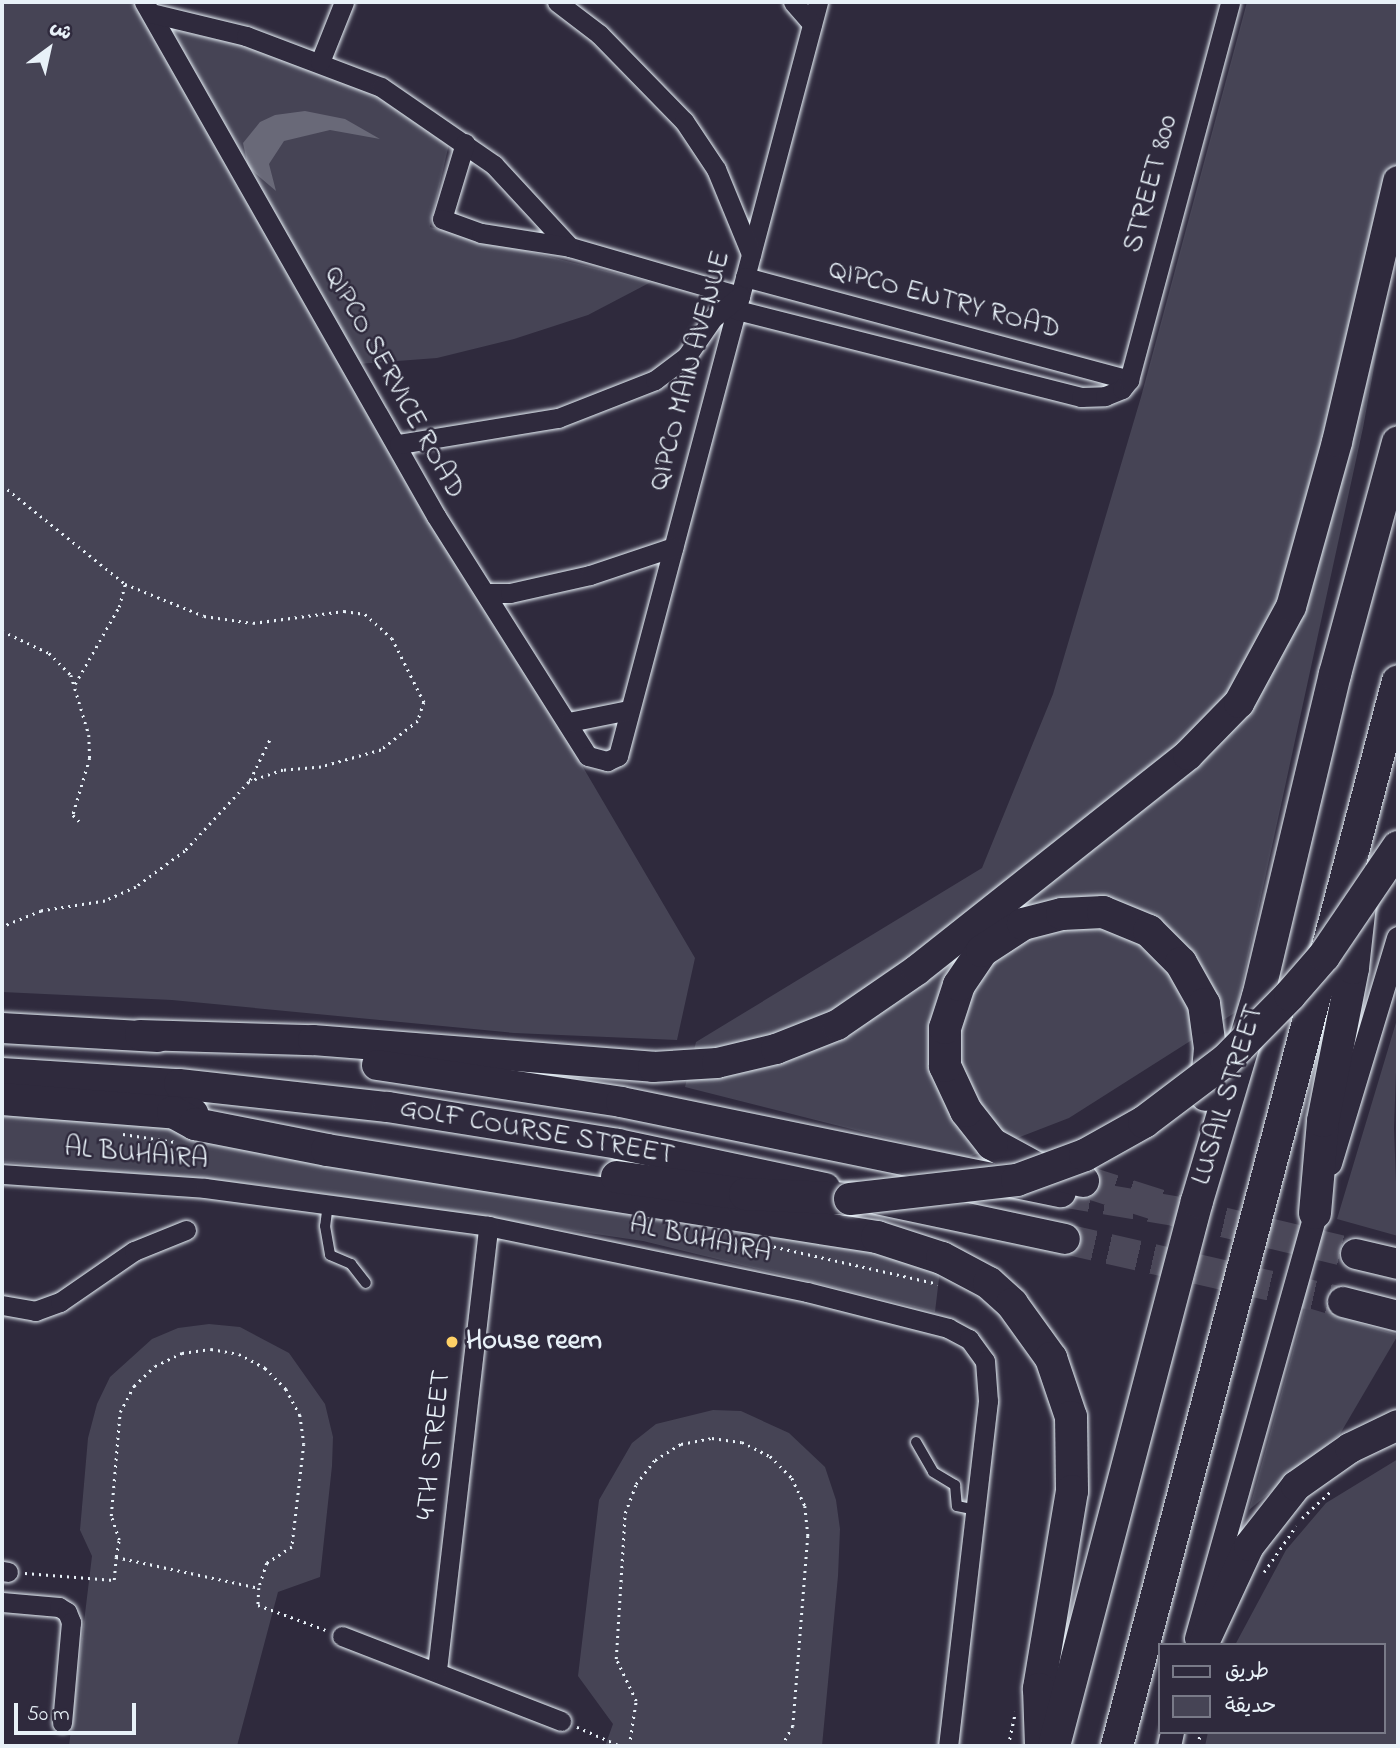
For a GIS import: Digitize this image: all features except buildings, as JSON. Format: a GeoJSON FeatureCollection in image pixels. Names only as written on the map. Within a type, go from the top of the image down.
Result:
{"type":"FeatureCollection","features":[{"type":"Feature","properties":{"kind":"highway","name":"LUSAIL STREET"},"geometry":{"type":"LineString","coordinates":[[1054,1746],[1197,1201],[1258,997],[1335,674],[1398,442]]}},
{"type":"Feature","properties":{"kind":"highway","name":"LUSAIL STREET"},"geometry":{"type":"LineString","coordinates":[[1117,1746],[1398,681]]}},
{"type":"Feature","properties":{"kind":"highway"},"geometry":{"type":"LineString","coordinates":[[1315,1213],[1323,1121],[1353,968],[1373,780]]}},
{"type":"Feature","properties":{"kind":"highway"},"geometry":{"type":"LineString","coordinates":[[2,1100],[173,1112],[745,1194],[850,1199],[983,1187],[1054,1169],[1144,1122],[1226,1060],[1324,956],[1398,847]]}},
{"type":"Feature","properties":{"kind":"highway"},"geometry":{"type":"LineString","coordinates":[[1072,1187],[992,1144],[966,1111],[945,1066],[945,1028],[959,985],[982,951],[1023,924],[1062,914],[1102,912],[1149,932],[1181,963],[1204,1004],[1210,1048],[1197,1201]]}},
{"type":"Feature","properties":{"kind":"highway"},"geometry":{"type":"LineString","coordinates":[[173,1112],[195,1124],[327,1150],[877,1237],[942,1258],[989,1283],[1012,1304],[1051,1357],[1070,1417],[1072,1491],[1039,1689],[1041,1746]]}},
{"type":"Feature","properties":{"kind":"main road"},"geometry":{"type":"LineString","coordinates":[[140,1035],[313,1040],[653,1067],[717,1063],[776,1049],[848,1017],[917,970],[1188,755],[1239,703],[1294,596],[1337,442],[1398,181]]}},
{"type":"Feature","properties":{"kind":"main road","name":"GOLF COURSE STREET"},"geometry":{"type":"LineString","coordinates":[[2,1028],[140,1035],[405,1068],[621,1102],[1072,1187]]}},
{"type":"Feature","properties":{"kind":"main road","name":"GOLF COURSE STREET"},"geometry":{"type":"LineString","coordinates":[[2,1073],[178,1084],[388,1107],[618,1144],[1065,1239]]}},
{"type":"Feature","properties":{"kind":"main road"},"geometry":{"type":"LineString","coordinates":[[1356,1254],[1398,1264]]}},
{"type":"Feature","properties":{"kind":"main road"},"geometry":{"type":"LineString","coordinates":[[1343,1302],[1398,1315]]}},
{"type":"Feature","properties":{"kind":"main road"},"geometry":{"type":"LineString","coordinates":[[1204,1643],[1249,1546],[1296,1486],[1350,1448],[1398,1425]]}},
{"type":"Feature","properties":{"kind":"street"},"geometry":{"type":"LineString","coordinates":[[320,62],[344,2]]}},
{"type":"Feature","properties":{"kind":"street"},"geometry":{"type":"LineString","coordinates":[[557,2],[617,50],[684,121],[716,169],[751,254]]}},
{"type":"Feature","properties":{"kind":"street"},"geometry":{"type":"LineString","coordinates":[[793,2],[812,24]]}},
{"type":"Feature","properties":{"kind":"street","name":"QIPCO MAIN AVENUE"},"geometry":{"type":"LineString","coordinates":[[569,722],[588,756],[612,761],[618,756],[818,2]]}},
{"type":"Feature","properties":{"kind":"street","name":"STREET 800"},"geometry":{"type":"LineString","coordinates":[[1129,380],[1230,2]]}},
{"type":"Feature","properties":{"kind":"street"},"geometry":{"type":"LineString","coordinates":[[148,7],[246,36],[381,87],[494,164],[569,247]]}},
{"type":"Feature","properties":{"kind":"street","name":"QIPCO SERVICE ROAD"},"geometry":{"type":"LineString","coordinates":[[148,7],[399,444],[436,516],[569,722]]}},
{"type":"Feature","properties":{"kind":"street"},"geometry":{"type":"LineString","coordinates":[[465,144],[442,219],[481,233],[569,247],[740,295],[831,331],[1081,397],[1114,393],[1129,380]]}},
{"type":"Feature","properties":{"kind":"street"},"geometry":{"type":"LineString","coordinates":[[399,444],[558,418],[655,380],[686,357],[713,318],[740,295]]}},
{"type":"Feature","properties":{"kind":"street","name":"QIPCO ENTRY ROAD"},"geometry":{"type":"LineString","coordinates":[[740,295],[838,302],[1129,380]]}},
{"type":"Feature","properties":{"kind":"street"},"geometry":{"type":"LineString","coordinates":[[831,331],[838,302]]}},
{"type":"Feature","properties":{"kind":"street"},"geometry":{"type":"LineString","coordinates":[[487,593],[510,593],[590,575],[673,547]]}},
{"type":"Feature","properties":{"kind":"street"},"geometry":{"type":"LineString","coordinates":[[569,722],[629,710]]}},
{"type":"Feature","properties":{"kind":"street"},"geometry":{"type":"LineString","coordinates":[[1195,1643],[1315,1213],[1398,938]]}},
{"type":"Feature","properties":{"kind":"street","name":"AL BUHAIRA"},"geometry":{"type":"LineString","coordinates":[[2,1174],[328,1202],[488,1226],[807,1292],[948,1328],[969,1339],[985,1361],[988,1377],[976,1510],[948,1746]]}},
{"type":"Feature","properties":{"kind":"street","name":"4TH STREET"},"geometry":{"type":"LineString","coordinates":[[437,1670],[488,1226]]}},
{"type":"Feature","properties":{"kind":"street"},"geometry":{"type":"LineString","coordinates":[[2,1305],[35,1311],[60,1302],[134,1251],[186,1230]]}},
{"type":"Feature","properties":{"kind":"street"},"geometry":{"type":"LineString","coordinates":[[2,1602],[59,1607],[67,1612],[71,1622],[62,1723]]}},
{"type":"Feature","properties":{"kind":"street"},"geometry":{"type":"LineString","coordinates":[[342,1636],[437,1670],[561,1721]]}},
{"type":"Feature","properties":{"kind":"lane"},"geometry":{"type":"LineString","coordinates":[[328,1202],[325,1226],[330,1255],[351,1264],[366,1283]]}},
{"type":"Feature","properties":{"kind":"lane"},"geometry":{"type":"LineString","coordinates":[[916,1442],[933,1472],[955,1485],[957,1506],[976,1510]]}},
{"type":"Feature","properties":{"kind":"path"},"geometry":{"type":"LineString","coordinates":[[2,485],[125,584],[204,616],[241,623],[355,612],[375,620],[392,638],[423,693],[422,711],[409,730],[381,750],[351,760],[284,770],[249,782]]}},
{"type":"Feature","properties":{"kind":"path"},"geometry":{"type":"LineString","coordinates":[[74,685],[119,607],[125,584]]}},
{"type":"Feature","properties":{"kind":"path"},"geometry":{"type":"LineString","coordinates":[[2,631],[49,653],[65,666],[74,685],[89,735],[90,758],[73,815],[83,825]]}},
{"type":"Feature","properties":{"kind":"path"},"geometry":{"type":"LineString","coordinates":[[2,927],[41,911],[105,901],[136,887],[185,851],[249,782],[270,739]]}},
{"type":"Feature","properties":{"kind":"path"},"geometry":{"type":"LineString","coordinates":[[121,1134],[185,1144]]}},
{"type":"Feature","properties":{"kind":"path"},"geometry":{"type":"LineString","coordinates":[[766,1245],[939,1284],[950,1279]]}},
{"type":"Feature","properties":{"kind":"path"},"geometry":{"type":"LineString","coordinates":[[5,1571],[114,1580],[119,1540],[111,1516],[121,1412],[134,1386],[155,1366],[182,1353],[211,1349],[239,1354],[265,1368],[286,1389],[300,1415],[304,1444],[292,1547],[267,1563],[259,1588],[258,1605],[342,1636]]}},
{"type":"Feature","properties":{"kind":"path"},"geometry":{"type":"LineString","coordinates":[[629,1746],[636,1701],[615,1659],[625,1513],[636,1484],[655,1460],[681,1444],[712,1438],[742,1442],[770,1456],[792,1478],[805,1506],[808,1536],[793,1726],[782,1746]]}},
{"type":"Feature","properties":{"kind":"path"},"geometry":{"type":"LineString","coordinates":[[1259,1580],[1302,1518],[1338,1485]]}},
{"type":"Feature","properties":{"kind":"path"},"geometry":{"type":"LineString","coordinates":[[116,1557],[259,1588]]}},
{"type":"Feature","properties":{"kind":"path"},"geometry":{"type":"LineString","coordinates":[[1008,1746],[1017,1702]]}},
{"type":"Feature","properties":{"kind":"path"},"geometry":{"type":"LineString","coordinates":[[561,1721],[621,1746]]}},
{"type":"Feature","properties":{"kind":"green space"},"geometry":{"type":"Polygon","coordinates":[[[2,2],[134,2],[695,958],[677,1040],[514,1033],[172,1000],[2,992],[2,2]]]}},
{"type":"Feature","properties":{"kind":"green space"},"geometry":{"type":"Polygon","coordinates":[[[1247,2],[1398,2],[1398,235],[1363,428],[1236,1012],[1069,1118],[966,1158],[685,1087],[696,1042],[982,868],[1053,694],[1141,397],[1247,2]]]}},
{"type":"Feature","properties":{"kind":"green space"},"geometry":{"type":"Polygon","coordinates":[[[165,28],[255,48],[321,71],[380,97],[449,144],[430,227],[651,282],[588,315],[514,339],[437,358],[358,364],[165,28]]]}},
{"type":"Feature","properties":{"kind":"green space"},"geometry":{"type":"Polygon","coordinates":[[[1398,1016],[1394,1128],[1398,1236],[1337,1219],[1398,1016]]]}},
{"type":"Feature","properties":{"kind":"green space"},"geometry":{"type":"Polygon","coordinates":[[[2,1107],[155,1124],[817,1237],[940,1270],[935,1312],[643,1241],[262,1185],[2,1162],[2,1107]]]}},
{"type":"Feature","properties":{"kind":"green space"},"geometry":{"type":"Polygon","coordinates":[[[1305,1307],[1398,1335],[1340,1434],[1249,1510],[1305,1307]]]}},
{"type":"Feature","properties":{"kind":"green space"},"geometry":{"type":"Polygon","coordinates":[[[209,1324],[240,1327],[289,1353],[325,1404],[333,1437],[320,1577],[278,1592],[237,1746],[69,1746],[92,1556],[80,1530],[88,1438],[97,1404],[110,1377],[152,1339],[178,1328],[209,1324]]]}},
{"type":"Feature","properties":{"kind":"green space"},"geometry":{"type":"Polygon","coordinates":[[[713,1410],[741,1411],[789,1433],[825,1467],[836,1500],[840,1529],[838,1576],[822,1746],[605,1746],[613,1724],[578,1676],[599,1500],[632,1443],[656,1424],[713,1410]]]}},
{"type":"Feature","properties":{"kind":"green space"},"geometry":{"type":"Polygon","coordinates":[[[1398,1459],[1398,1746],[1205,1746],[1208,1734],[1386,1734],[1386,1643],[1236,1643],[1286,1550],[1326,1503],[1398,1459]]]}},
{"type":"Feature","properties":{"kind":"water"},"geometry":{"type":"Polygon","coordinates":[[[305,111],[345,119],[380,139],[330,130],[284,141],[269,164],[276,191],[248,167],[243,143],[260,122],[275,115],[305,111]]]}},
{"type":"Feature","properties":{"kind":"tunnel"},"geometry":{"type":"LineString","coordinates":[[1083,1181],[1180,1212]]}},
{"type":"Feature","properties":{"kind":"tunnel"},"geometry":{"type":"LineString","coordinates":[[1061,1192],[1180,1212],[1356,1254]]}},
{"type":"Feature","properties":{"kind":"tunnel"},"geometry":{"type":"LineString","coordinates":[[1065,1239],[1343,1302]]}},
{"type":"Feature","properties":{"kind":"place","name":"House reem"},"geometry":{"type":"Point","coordinates":[452,1342]}}]}
